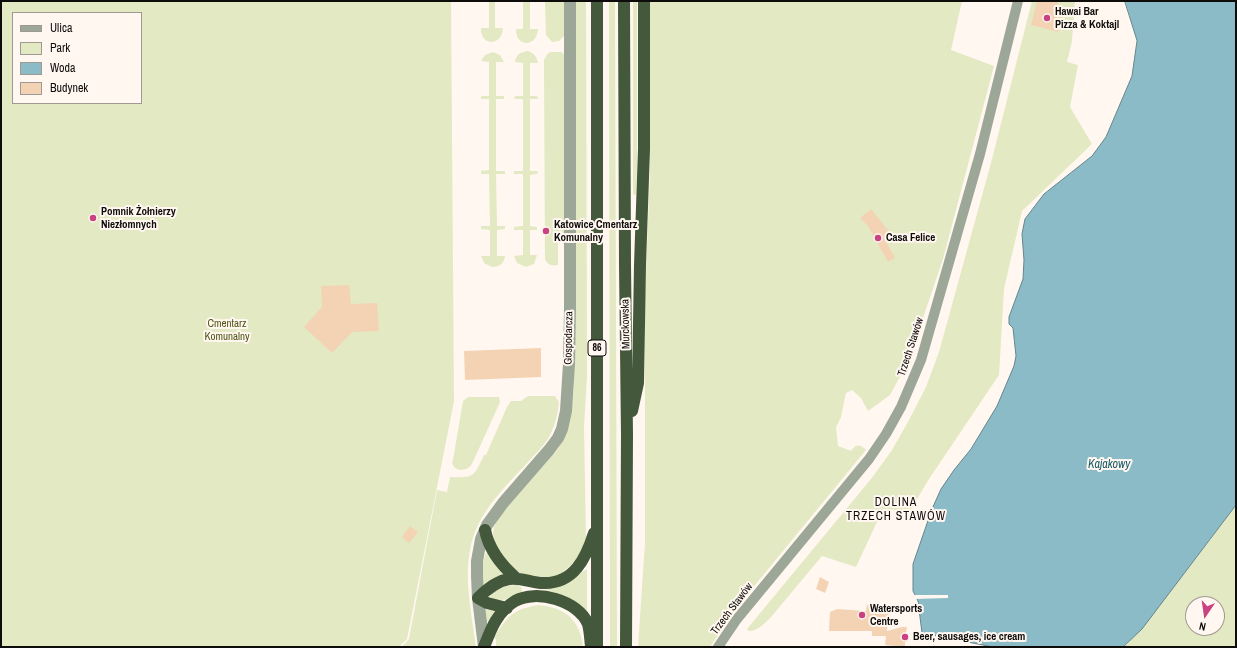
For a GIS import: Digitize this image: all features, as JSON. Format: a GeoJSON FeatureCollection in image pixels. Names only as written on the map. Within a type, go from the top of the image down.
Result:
{"type":"FeatureCollection","features":[{"type":"Feature","properties":{"kind":"highway","name":"86"},"geometry":{"type":"LineString","coordinates":[[597,647],[598,1]]}},
{"type":"Feature","properties":{"kind":"highway","name":"Murckowska"},"geometry":{"type":"LineString","coordinates":[[624,1],[624,265],[627,434],[626,647]]}},
{"type":"Feature","properties":{"kind":"highway"},"geometry":{"type":"LineString","coordinates":[[627,434],[638,383],[644,157],[644,1]]}},
{"type":"Feature","properties":{"kind":"highway"},"geometry":{"type":"LineString","coordinates":[[507,608],[487,603],[478,598],[488,589],[500,582],[516,578],[543,583],[552,582],[564,579],[575,571],[584,561],[594,533],[598,510]]}},
{"type":"Feature","properties":{"kind":"highway"},"geometry":{"type":"LineString","coordinates":[[485,530],[489,543],[499,561],[516,578]]}},
{"type":"Feature","properties":{"kind":"highway"},"geometry":{"type":"LineString","coordinates":[[484,647],[492,625],[507,608],[515,601],[525,597],[537,596],[549,597],[562,601],[580,613],[588,624],[591,647]]}},
{"type":"Feature","properties":{"kind":"street","name":"Gospodarcza"},"geometry":{"type":"LineString","coordinates":[[484,647],[478,598],[477,561],[479,546],[485,530],[503,503],[554,444],[562,429],[566,411],[569,370],[570,308],[570,1]]}},
{"type":"Feature","properties":{"kind":"street","name":"Trzech Stawów"},"geometry":{"type":"LineString","coordinates":[[718,647],[737,619],[869,459],[902,407],[921,360],[945,280],[990,117],[1018,1]]}},
{"type":"Feature","properties":{"kind":"green space","name":"Cmentarz Komunalny"},"geometry":{"type":"Polygon","coordinates":[[[1,1],[451,1],[454,401],[407,639],[399,647],[1,647],[1,1]]]}},
{"type":"Feature","properties":{"kind":"green space"},"geometry":{"type":"Polygon","coordinates":[[[489,1],[495,1],[495,28],[503,28],[499,39],[491,42],[484,38],[481,28],[489,28],[489,1]]]}},
{"type":"Feature","properties":{"kind":"green space"},"geometry":{"type":"Polygon","coordinates":[[[523,1],[530,1],[530,29],[538,29],[534,40],[526,43],[519,39],[516,29],[523,29],[523,1]]]}},
{"type":"Feature","properties":{"kind":"green space"},"geometry":{"type":"Polygon","coordinates":[[[545,1],[565,1],[564,36],[559,41],[552,42],[546,35],[545,1]]]}},
{"type":"Feature","properties":{"kind":"green space"},"geometry":{"type":"Polygon","coordinates":[[[575,1],[586,1],[587,375],[584,427],[586,540],[578,558],[571,565],[558,576],[545,579],[522,574],[514,570],[500,554],[493,534],[494,527],[501,514],[558,449],[565,434],[572,409],[574,384],[575,1]]]}},
{"type":"Feature","properties":{"kind":"green space"},"geometry":{"type":"Polygon","coordinates":[[[609,1],[615,1],[617,647],[610,647],[609,1]]]}},
{"type":"Feature","properties":{"kind":"green space"},"geometry":{"type":"Polygon","coordinates":[[[633,1],[637,1],[637,172],[635,195],[633,194],[633,1]]]}},
{"type":"Feature","properties":{"kind":"green space"},"geometry":{"type":"Polygon","coordinates":[[[650,1],[962,1],[951,50],[994,66],[943,259],[908,362],[890,395],[868,411],[861,398],[852,390],[846,393],[841,417],[836,427],[838,446],[851,451],[856,446],[860,446],[866,450],[737,607],[710,647],[638,647],[645,543],[645,297],[650,173],[650,1]]]}},
{"type":"Feature","properties":{"kind":"green space"},"geometry":{"type":"Polygon","coordinates":[[[1032,1],[1075,1],[1072,41],[1067,62],[1078,65],[1070,107],[1092,144],[1022,211],[1004,289],[999,375],[929,479],[910,511],[883,509],[856,567],[822,556],[771,617],[758,628],[749,631],[747,629],[871,479],[892,450],[926,387],[939,352],[991,163],[1032,1]]]}},
{"type":"Feature","properties":{"kind":"green space"},"geometry":{"type":"Polygon","coordinates":[[[528,51],[535,56],[538,63],[530,63],[530,96],[537,96],[538,99],[530,99],[530,171],[538,171],[537,174],[530,175],[530,226],[537,227],[537,230],[530,230],[530,255],[537,255],[534,264],[526,267],[517,263],[514,256],[523,255],[523,230],[514,230],[514,227],[523,226],[523,174],[514,174],[514,171],[523,171],[523,99],[514,99],[515,96],[523,96],[523,63],[515,62],[516,57],[523,52],[528,51]]]}},
{"type":"Feature","properties":{"kind":"green space"},"geometry":{"type":"Polygon","coordinates":[[[493,52],[500,55],[504,62],[496,62],[496,96],[504,96],[504,99],[496,99],[496,171],[505,171],[505,174],[496,174],[497,226],[505,226],[505,229],[497,230],[497,256],[505,256],[504,261],[501,264],[492,267],[484,263],[481,256],[490,256],[490,230],[481,229],[481,226],[490,226],[489,174],[481,174],[481,171],[489,170],[489,99],[481,99],[481,96],[489,96],[489,62],[481,61],[485,55],[493,52]]]}},
{"type":"Feature","properties":{"kind":"green space"},"geometry":{"type":"Polygon","coordinates":[[[562,52],[565,56],[565,241],[558,242],[558,265],[550,265],[545,259],[544,60],[548,53],[562,52]]]}},
{"type":"Feature","properties":{"kind":"green space"},"geometry":{"type":"Polygon","coordinates":[[[528,396],[555,396],[559,402],[557,415],[553,429],[547,440],[492,502],[478,525],[473,537],[468,562],[468,586],[476,647],[402,647],[409,639],[437,490],[447,492],[450,477],[469,476],[475,472],[484,455],[486,455],[511,401],[521,401],[528,396]]]}},
{"type":"Feature","properties":{"kind":"green space"},"geometry":{"type":"Polygon","coordinates":[[[468,397],[499,397],[500,402],[472,464],[468,468],[461,470],[456,469],[452,463],[463,401],[468,397]]]}},
{"type":"Feature","properties":{"kind":"green space"},"geometry":{"type":"Polygon","coordinates":[[[1236,505],[1236,647],[1123,647],[1128,643],[1236,505]]]}},
{"type":"Feature","properties":{"kind":"green space"},"geometry":{"type":"Polygon","coordinates":[[[487,552],[506,574],[483,585],[483,564],[487,552]]]}},
{"type":"Feature","properties":{"kind":"green space"},"geometry":{"type":"Polygon","coordinates":[[[587,569],[587,611],[570,599],[545,589],[567,582],[587,569]]]}},
{"type":"Feature","properties":{"kind":"green space"},"geometry":{"type":"Polygon","coordinates":[[[517,585],[522,588],[522,592],[502,600],[488,598],[501,588],[517,585]]]}},
{"type":"Feature","properties":{"kind":"green space"},"geometry":{"type":"Polygon","coordinates":[[[539,605],[557,609],[570,617],[579,629],[583,647],[496,647],[496,639],[494,638],[507,619],[517,611],[539,605]]]}},
{"type":"Feature","properties":{"kind":"green space"},"geometry":{"type":"Polygon","coordinates":[[[485,609],[495,611],[488,622],[487,621],[485,609]]]}},
{"type":"Feature","properties":{"kind":"water","name":"Kajakowy"},"geometry":{"type":"Polygon","coordinates":[[[1125,1],[1236,1],[1236,505],[1142,629],[1123,647],[993,647],[922,633],[918,601],[913,591],[913,564],[932,509],[941,489],[971,449],[997,406],[1014,366],[1016,356],[1013,328],[1009,324],[1009,317],[1023,279],[1024,260],[1022,234],[1025,219],[1044,194],[1092,156],[1106,137],[1132,76],[1137,41],[1125,1]]]}},
{"type":"Feature","properties":{"kind":"pier"},"geometry":{"type":"Polygon","coordinates":[[[913,595],[948,595],[948,598],[915,599],[913,595]]]}},
{"type":"Feature","properties":{"kind":"building","name":"Hawai Bar Pizza & Koktajl"},"geometry":{"type":"Polygon","coordinates":[[[1037,1],[1058,1],[1056,10],[1063,11],[1058,32],[1031,25],[1037,1]]]}},
{"type":"Feature","properties":{"kind":"building"},"geometry":{"type":"Polygon","coordinates":[[[871,209],[891,234],[885,240],[895,258],[888,262],[868,226],[860,218],[871,209]]]}},
{"type":"Feature","properties":{"kind":"building"},"geometry":{"type":"Polygon","coordinates":[[[349,285],[351,304],[377,303],[379,331],[352,332],[332,353],[304,327],[322,307],[321,286],[349,285]]]}},
{"type":"Feature","properties":{"kind":"building"},"geometry":{"type":"Polygon","coordinates":[[[541,348],[541,377],[465,380],[464,351],[541,348]]]}},
{"type":"Feature","properties":{"kind":"building"},"geometry":{"type":"Polygon","coordinates":[[[410,526],[418,532],[409,543],[402,537],[410,526]]]}},
{"type":"Feature","properties":{"kind":"building"},"geometry":{"type":"Polygon","coordinates":[[[820,577],[829,582],[825,593],[816,589],[820,577]]]}},
{"type":"Feature","properties":{"kind":"building"},"geometry":{"type":"Polygon","coordinates":[[[867,605],[889,606],[887,631],[907,627],[906,633],[908,633],[905,647],[885,645],[886,636],[872,636],[872,631],[829,631],[830,612],[837,609],[866,611],[867,605]]]}},
{"type":"Feature","properties":{"kind":"place","name":"Hawai Bar Pizza & Koktajl"},"geometry":{"type":"Point","coordinates":[1047,18]}},
{"type":"Feature","properties":{"kind":"place","name":"Pomnik Żołnierzy Niezłomnych"},"geometry":{"type":"Point","coordinates":[93,218]}},
{"type":"Feature","properties":{"kind":"place","name":"Katowice Cmentarz Komunalny"},"geometry":{"type":"Point","coordinates":[546,231]}},
{"type":"Feature","properties":{"kind":"place","name":"Casa Felice"},"geometry":{"type":"Point","coordinates":[878,238]}},
{"type":"Feature","properties":{"kind":"place","name":"Watersports Centre"},"geometry":{"type":"Point","coordinates":[862,615]}},
{"type":"Feature","properties":{"kind":"place","name":"Beer, sausages, ice cream"},"geometry":{"type":"Point","coordinates":[905,637]}},
{"type":"Feature","properties":{"kind":"district","name":"DOLINA TRZECH STAWÓW"},"geometry":{"type":"Point","coordinates":[896,510]}}]}
